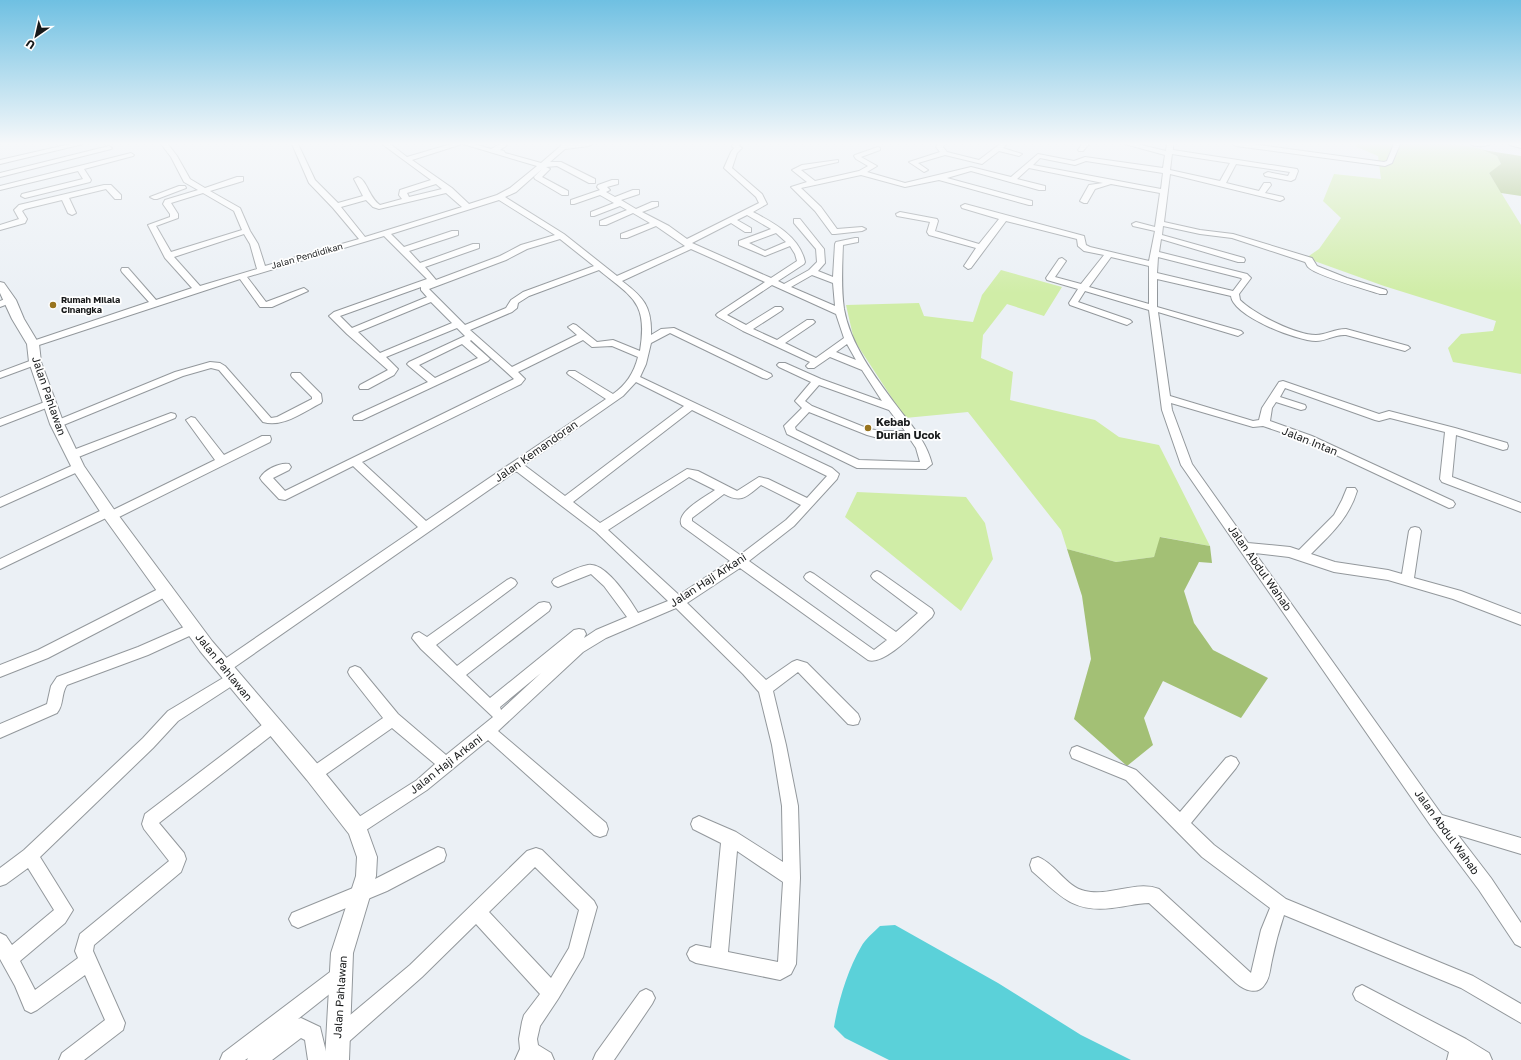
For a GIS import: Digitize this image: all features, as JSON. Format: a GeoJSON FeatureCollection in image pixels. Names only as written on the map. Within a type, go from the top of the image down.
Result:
{"type":"FeatureCollection","features":[{"type":"Feature","properties":{"kind":"street"},"geometry":{"type":"LineString","coordinates":[[25,196],[35,193]]}},
{"type":"Feature","properties":{"kind":"street"},"geometry":{"type":"LineString","coordinates":[[0,228],[22,221],[23,219],[18,210],[22,207],[75,193]]}},
{"type":"Feature","properties":{"kind":"street"},"geometry":{"type":"LineString","coordinates":[[114,193],[118,197]]}},
{"type":"Feature","properties":{"kind":"street"},"geometry":{"type":"LineString","coordinates":[[154,197],[165,193]]}},
{"type":"Feature","properties":{"kind":"street"},"geometry":{"type":"LineString","coordinates":[[192,193],[168,202],[166,204],[174,214],[174,218],[152,225],[159,242],[168,256],[198,289]]}},
{"type":"Feature","properties":{"kind":"street"},"geometry":{"type":"LineString","coordinates":[[208,193],[237,210],[246,231],[254,244],[262,270]]}},
{"type":"Feature","properties":{"kind":"street"},"geometry":{"type":"LineString","coordinates":[[324,193],[364,240]]}},
{"type":"Feature","properties":{"kind":"street"},"geometry":{"type":"LineString","coordinates":[[366,193],[376,206],[379,207],[436,193]]}},
{"type":"Feature","properties":{"kind":"street"},"geometry":{"type":"LineString","coordinates":[[403,193],[408,201]]}},
{"type":"Feature","properties":{"kind":"street"},"geometry":{"type":"LineString","coordinates":[[453,193],[468,208]]}},
{"type":"Feature","properties":{"kind":"street","name":"Jalan Pendidikan"},"geometry":{"type":"LineString","coordinates":[[33,344],[241,275],[364,240],[468,208],[507,193]]}},
{"type":"Feature","properties":{"kind":"street"},"geometry":{"type":"LineString","coordinates":[[574,202],[596,193]]}},
{"type":"Feature","properties":{"kind":"street"},"geometry":{"type":"LineString","coordinates":[[603,193],[635,210],[689,244],[840,312]]}},
{"type":"Feature","properties":{"kind":"street"},"geometry":{"type":"LineString","coordinates":[[594,214],[633,193]]}},
{"type":"Feature","properties":{"kind":"street"},"geometry":{"type":"LineString","coordinates":[[616,280],[689,244],[731,219],[763,204],[755,193]]}},
{"type":"Feature","properties":{"kind":"street"},"geometry":{"type":"LineString","coordinates":[[803,193],[818,209],[835,232],[862,229]]}},
{"type":"Feature","properties":{"kind":"street"},"geometry":{"type":"LineString","coordinates":[[995,193],[1029,203]]}},
{"type":"Feature","properties":{"kind":"street"},"geometry":{"type":"LineString","coordinates":[[1084,201],[1089,193]]}},
{"type":"Feature","properties":{"kind":"street","name":"Jalan Abdul Wahab"},"geometry":{"type":"LineString","coordinates":[[1164,193],[1154,264],[1153,308],[1165,398],[1171,424],[1187,464],[1437,821],[1485,884],[1521,938]]}},
{"type":"Feature","properties":{"kind":"street"},"geometry":{"type":"LineString","coordinates":[[1261,194],[1280,199]]}},
{"type":"Feature","properties":{"kind":"street"},"geometry":{"type":"LineString","coordinates":[[64,196],[72,212]]}},
{"type":"Feature","properties":{"kind":"street"},"geometry":{"type":"LineString","coordinates":[[336,206],[368,197]]}},
{"type":"Feature","properties":{"kind":"street","name":"Jalan Kemandoran"},"geometry":{"type":"LineString","coordinates":[[0,878],[30,856],[143,748],[173,716],[229,672],[425,527],[628,387],[635,378],[640,369],[647,341],[644,308],[642,302],[637,296],[561,236],[500,197]]}},
{"type":"Feature","properties":{"kind":"street"},"geometry":{"type":"LineString","coordinates":[[603,222],[655,204]]}},
{"type":"Feature","properties":{"kind":"street"},"geometry":{"type":"LineString","coordinates":[[965,206],[1004,218],[1080,237],[1082,238],[1082,246],[1087,249],[1154,264],[1244,276],[1247,278],[1235,294]]}},
{"type":"Feature","properties":{"kind":"street"},"geometry":{"type":"LineString","coordinates":[[747,212],[776,230],[791,243],[800,254],[801,262],[721,314],[722,317],[816,361]]}},
{"type":"Feature","properties":{"kind":"street"},"geometry":{"type":"LineString","coordinates":[[900,214],[934,221],[932,233],[981,247]]}},
{"type":"Feature","properties":{"kind":"street"},"geometry":{"type":"LineString","coordinates":[[968,266],[1004,218]]}},
{"type":"Feature","properties":{"kind":"street"},"geometry":{"type":"LineString","coordinates":[[731,219],[748,230]]}},
{"type":"Feature","properties":{"kind":"street"},"geometry":{"type":"LineString","coordinates":[[797,221],[830,249],[837,272],[840,312],[848,339],[893,408],[914,435],[922,450],[926,463],[924,466],[857,464],[791,432],[789,426],[808,408]]}},
{"type":"Feature","properties":{"kind":"street"},"geometry":{"type":"LineString","coordinates":[[624,236],[656,223]]}},
{"type":"Feature","properties":{"kind":"street"},"geometry":{"type":"LineString","coordinates":[[1136,224],[1159,230],[1241,260]]}},
{"type":"Feature","properties":{"kind":"street"},"geometry":{"type":"LineString","coordinates":[[776,230],[742,243],[762,255],[791,243]]}},
{"type":"Feature","properties":{"kind":"street"},"geometry":{"type":"LineString","coordinates":[[1159,230],[1228,235],[1250,241],[1309,260],[1314,268],[1344,280],[1383,292]]}},
{"type":"Feature","properties":{"kind":"street"},"geometry":{"type":"LineString","coordinates":[[168,256],[246,231]]}},
{"type":"Feature","properties":{"kind":"street"},"geometry":{"type":"LineString","coordinates":[[386,233],[404,250],[432,282]]}},
{"type":"Feature","properties":{"kind":"street"},"geometry":{"type":"LineString","coordinates":[[404,250],[455,233]]}},
{"type":"Feature","properties":{"kind":"street"},"geometry":{"type":"LineString","coordinates":[[364,387],[391,373],[393,369],[350,332],[334,316],[503,258],[524,246],[561,236]]}},
{"type":"Feature","properties":{"kind":"street"},"geometry":{"type":"LineString","coordinates":[[784,287],[812,272],[822,264],[830,249],[841,243],[855,240]]}},
{"type":"Feature","properties":{"kind":"street"},"geometry":{"type":"LineString","coordinates":[[419,266],[476,246]]}},
{"type":"Feature","properties":{"kind":"street"},"geometry":{"type":"LineString","coordinates":[[1107,257],[1094,272],[1074,302],[1075,305],[1127,322]]}},
{"type":"Feature","properties":{"kind":"street"},"geometry":{"type":"LineString","coordinates":[[1062,261],[1050,277],[1238,333]]}},
{"type":"Feature","properties":{"kind":"street"},"geometry":{"type":"LineString","coordinates":[[1154,264],[1235,294]]}},
{"type":"Feature","properties":{"kind":"street"},"geometry":{"type":"LineString","coordinates":[[434,382],[412,364],[464,332],[509,310],[512,308],[514,302],[526,294],[600,267]]}},
{"type":"Feature","properties":{"kind":"street"},"geometry":{"type":"LineString","coordinates":[[125,270],[154,303]]}},
{"type":"Feature","properties":{"kind":"street"},"geometry":{"type":"LineString","coordinates":[[812,272],[838,282]]}},
{"type":"Feature","properties":{"kind":"street"},"geometry":{"type":"LineString","coordinates":[[241,275],[263,305],[269,305],[304,291]]}},
{"type":"Feature","properties":{"kind":"street"},"geometry":{"type":"LineString","coordinates":[[358,418],[485,359],[464,332],[425,288],[432,282]]}},
{"type":"Feature","properties":{"kind":"street","name":"Jalan Pahlawan"},"geometry":{"type":"LineString","coordinates":[[3,294],[33,344],[35,362],[57,424],[75,461],[109,514],[193,628],[357,828],[367,857],[366,876],[342,953],[337,1060]]}},
{"type":"Feature","properties":{"kind":"street"},"geometry":{"type":"LineString","coordinates":[[1235,294],[1237,302],[1252,315],[1300,334],[1315,338],[1330,333],[1346,332],[1405,348]]}},
{"type":"Feature","properties":{"kind":"street"},"geometry":{"type":"LineString","coordinates":[[350,332],[433,298]]}},
{"type":"Feature","properties":{"kind":"street"},"geometry":{"type":"LineString","coordinates":[[746,329],[778,309]]}},
{"type":"Feature","properties":{"kind":"street"},"geometry":{"type":"LineString","coordinates":[[777,344],[810,322]]}},
{"type":"Feature","properties":{"kind":"street"},"geometry":{"type":"LineString","coordinates":[[573,326],[583,336],[597,346],[613,343],[644,356]]}},
{"type":"Feature","properties":{"kind":"street"},"geometry":{"type":"LineString","coordinates":[[647,341],[664,330],[675,331],[767,376]]}},
{"type":"Feature","properties":{"kind":"street"},"geometry":{"type":"LineString","coordinates":[[378,357],[464,332]]}},
{"type":"Feature","properties":{"kind":"street"},"geometry":{"type":"LineString","coordinates":[[285,467],[267,476],[266,478],[283,496],[519,381],[512,371],[464,332]]}},
{"type":"Feature","properties":{"kind":"street"},"geometry":{"type":"LineString","coordinates":[[512,371],[583,336]]}},
{"type":"Feature","properties":{"kind":"street"},"geometry":{"type":"LineString","coordinates":[[802,374],[816,361],[848,339]]}},
{"type":"Feature","properties":{"kind":"street"},"geometry":{"type":"LineString","coordinates":[[829,353],[866,368]]}},
{"type":"Feature","properties":{"kind":"street"},"geometry":{"type":"LineString","coordinates":[[0,375],[35,362]]}},
{"type":"Feature","properties":{"kind":"street"},"geometry":{"type":"LineString","coordinates":[[57,424],[161,381],[210,365],[217,365],[222,368],[267,420],[276,421],[317,401],[317,396],[296,375]]}},
{"type":"Feature","properties":{"kind":"street"},"geometry":{"type":"LineString","coordinates":[[782,365],[818,381],[893,408]]}},
{"type":"Feature","properties":{"kind":"street"},"geometry":{"type":"LineString","coordinates":[[572,373],[612,398]]}},
{"type":"Feature","properties":{"kind":"street","name":"Jalan Haji Arkani"},"geometry":{"type":"LineString","coordinates":[[357,828],[422,785],[488,731],[578,648],[601,634],[678,602],[740,561],[790,523],[809,504],[832,476],[832,474],[635,378]]}},
{"type":"Feature","properties":{"kind":"street"},"geometry":{"type":"LineString","coordinates":[[818,381],[800,401],[808,408],[866,432],[882,435],[914,435]]}},
{"type":"Feature","properties":{"kind":"street"},"geometry":{"type":"LineString","coordinates":[[1264,423],[1267,408],[1282,384],[1379,418],[1390,415],[1451,430],[1504,446]]}},
{"type":"Feature","properties":{"kind":"street","name":"Jalan Intan"},"geometry":{"type":"LineString","coordinates":[[1165,398],[1253,424],[1264,423],[1315,441],[1449,504]]}},
{"type":"Feature","properties":{"kind":"street"},"geometry":{"type":"LineString","coordinates":[[1273,398],[1301,407]]}},
{"type":"Feature","properties":{"kind":"street"},"geometry":{"type":"LineString","coordinates":[[0,423],[50,404]]}},
{"type":"Feature","properties":{"kind":"street"},"geometry":{"type":"LineString","coordinates":[[566,501],[692,405]]}},
{"type":"Feature","properties":{"kind":"street"},"geometry":{"type":"LineString","coordinates":[[0,503],[75,461],[171,416]]}},
{"type":"Feature","properties":{"kind":"street"},"geometry":{"type":"LineString","coordinates":[[190,420],[222,461]]}},
{"type":"Feature","properties":{"kind":"street"},"geometry":{"type":"LineString","coordinates":[[1451,430],[1446,479],[1521,508]]}},
{"type":"Feature","properties":{"kind":"street"},"geometry":{"type":"LineString","coordinates":[[0,564],[266,439]]}},
{"type":"Feature","properties":{"kind":"street"},"geometry":{"type":"LineString","coordinates":[[354,461],[425,527]]}},
{"type":"Feature","properties":{"kind":"street"},"geometry":{"type":"LineString","coordinates":[[516,464],[566,501],[600,529],[678,602],[748,670],[765,689],[779,745],[790,806],[792,878],[787,964],[785,968],[780,971],[696,954]]}},
{"type":"Feature","properties":{"kind":"street"},"geometry":{"type":"LineString","coordinates":[[600,529],[687,473],[694,474],[735,495],[741,495],[759,481],[764,482],[809,504]]}},
{"type":"Feature","properties":{"kind":"street"},"geometry":{"type":"LineString","coordinates":[[724,489],[688,515],[685,521],[686,523],[869,655],[877,655],[926,615],[927,612],[877,576]]}},
{"type":"Feature","properties":{"kind":"street"},"geometry":{"type":"LineString","coordinates":[[1302,555],[1344,511],[1350,499],[1351,491]]}},
{"type":"Feature","properties":{"kind":"street"},"geometry":{"type":"LineString","coordinates":[[1407,580],[1415,531]]}},
{"type":"Feature","properties":{"kind":"street"},"geometry":{"type":"LineString","coordinates":[[1245,547],[1290,552],[1334,567],[1388,575],[1407,580],[1456,595],[1521,620]]}},
{"type":"Feature","properties":{"kind":"street"},"geometry":{"type":"LineString","coordinates":[[558,582],[590,569],[595,570],[611,584],[636,620]]}},
{"type":"Feature","properties":{"kind":"street"},"geometry":{"type":"LineString","coordinates":[[810,576],[896,640]]}},
{"type":"Feature","properties":{"kind":"street"},"geometry":{"type":"LineString","coordinates":[[502,718],[423,641],[511,583]]}},
{"type":"Feature","properties":{"kind":"street"},"geometry":{"type":"LineString","coordinates":[[0,671],[43,654],[166,590]]}},
{"type":"Feature","properties":{"kind":"street"},"geometry":{"type":"LineString","coordinates":[[457,674],[544,607]]}},
{"type":"Feature","properties":{"kind":"street"},"geometry":{"type":"LineString","coordinates":[[0,731],[52,709],[54,707],[58,686],[62,681],[143,651],[193,628]]}},
{"type":"Feature","properties":{"kind":"street"},"geometry":{"type":"LineString","coordinates":[[490,707],[579,634]]}},
{"type":"Feature","properties":{"kind":"street"},"geometry":{"type":"LineString","coordinates":[[765,689],[793,668],[797,666],[802,667],[853,719]]}},
{"type":"Feature","properties":{"kind":"street"},"geometry":{"type":"LineString","coordinates":[[355,672],[393,720],[441,760]]}},
{"type":"Feature","properties":{"kind":"street"},"geometry":{"type":"LineString","coordinates":[[314,774],[393,720]]}},
{"type":"Feature","properties":{"kind":"street"},"geometry":{"type":"LineString","coordinates":[[69,1060],[116,1023],[84,950],[86,940],[170,871],[177,863],[178,859],[150,824],[151,819],[272,726]]}},
{"type":"Feature","properties":{"kind":"street"},"geometry":{"type":"LineString","coordinates":[[488,731],[600,829]]}},
{"type":"Feature","properties":{"kind":"street"},"geometry":{"type":"LineString","coordinates":[[1077,753],[1131,775],[1208,852],[1280,905],[1467,982],[1521,1014]]}},
{"type":"Feature","properties":{"kind":"street"},"geometry":{"type":"LineString","coordinates":[[1180,824],[1230,763]]}},
{"type":"Feature","properties":{"kind":"street"},"geometry":{"type":"LineString","coordinates":[[1437,821],[1521,846]]}},
{"type":"Feature","properties":{"kind":"street"},"geometry":{"type":"LineString","coordinates":[[699,824],[730,838],[773,863],[792,878]]}},
{"type":"Feature","properties":{"kind":"street"},"geometry":{"type":"LineString","coordinates":[[719,959],[730,838]]}},
{"type":"Feature","properties":{"kind":"street"},"geometry":{"type":"LineString","coordinates":[[298,919],[361,893],[411,870],[438,854]]}},
{"type":"Feature","properties":{"kind":"street"},"geometry":{"type":"LineString","coordinates":[[10,958],[59,917],[64,910],[30,856]]}},
{"type":"Feature","properties":{"kind":"street"},"geometry":{"type":"LineString","coordinates":[[337,1039],[416,971],[533,857],[536,856],[587,904],[588,910],[577,951],[552,993],[531,1022],[528,1038],[533,1056]]}},
{"type":"Feature","properties":{"kind":"street"},"geometry":{"type":"LineString","coordinates":[[1038,865],[1070,892],[1080,898],[1090,901],[1148,894],[1153,895],[1242,977],[1252,983],[1256,982],[1259,978],[1270,930],[1280,905]]}},
{"type":"Feature","properties":{"kind":"street"},"geometry":{"type":"LineString","coordinates":[[477,912],[552,993]]}},
{"type":"Feature","properties":{"kind":"street"},"geometry":{"type":"LineString","coordinates":[[0,942],[22,981],[31,1004],[89,961]]}},
{"type":"Feature","properties":{"kind":"street"},"geometry":{"type":"LineString","coordinates":[[230,1060],[340,975]]}},
{"type":"Feature","properties":{"kind":"street"},"geometry":{"type":"LineString","coordinates":[[1362,994],[1458,1053],[1482,1060]]}},
{"type":"Feature","properties":{"kind":"street"},"geometry":{"type":"LineString","coordinates":[[603,1060],[646,998]]}},
{"type":"Feature","properties":{"kind":"street"},"geometry":{"type":"LineString","coordinates":[[257,1060],[280,1040],[301,1027],[313,1034],[318,1060]]}},
{"type":"Feature","properties":{"kind":"green space"},"geometry":{"type":"Polygon","coordinates":[[[1326,193],[1502,193],[1521,225],[1521,374],[1453,362],[1448,348],[1461,334],[1493,331],[1496,321],[1384,286],[1306,258],[1319,249],[1341,218],[1323,201],[1326,193]]]}},
{"type":"Feature","properties":{"kind":"green space"},"geometry":{"type":"Polygon","coordinates":[[[1504,193],[1521,193],[1521,196],[1504,193]]]}},
{"type":"Feature","properties":{"kind":"green space"},"geometry":{"type":"Polygon","coordinates":[[[1001,270],[1062,287],[1044,316],[1007,304],[983,335],[981,358],[1013,372],[1010,400],[1095,420],[1119,437],[1159,445],[1210,546],[1161,537],[1154,557],[1116,562],[1067,549],[1061,530],[968,412],[905,418],[854,340],[846,305],[919,303],[924,316],[973,322],[982,295],[1001,270]]]}},
{"type":"Feature","properties":{"kind":"green space"},"geometry":{"type":"Polygon","coordinates":[[[857,492],[966,497],[985,523],[993,559],[961,611],[845,517],[857,492]]]}},
{"type":"Feature","properties":{"kind":"green space"},"geometry":{"type":"Polygon","coordinates":[[[1160,537],[1210,546],[1212,563],[1199,562],[1184,591],[1194,623],[1213,650],[1268,678],[1241,718],[1163,681],[1144,718],[1153,745],[1127,766],[1074,719],[1091,659],[1082,596],[1067,549],[1116,562],[1154,557],[1160,537]]]}},
{"type":"Feature","properties":{"kind":"water"},"geometry":{"type":"Polygon","coordinates":[[[895,925],[998,983],[1081,1035],[1131,1060],[889,1060],[845,1038],[834,1027],[838,1007],[852,965],[867,938],[880,926],[895,925]]]}},
{"type":"Feature","properties":{"kind":"place","name":"Rumah Milala Cinangka"},"geometry":{"type":"Point","coordinates":[53,305]}},
{"type":"Feature","properties":{"kind":"place","name":"Kebab Durian Ucok"},"geometry":{"type":"Point","coordinates":[868,428]}}]}
